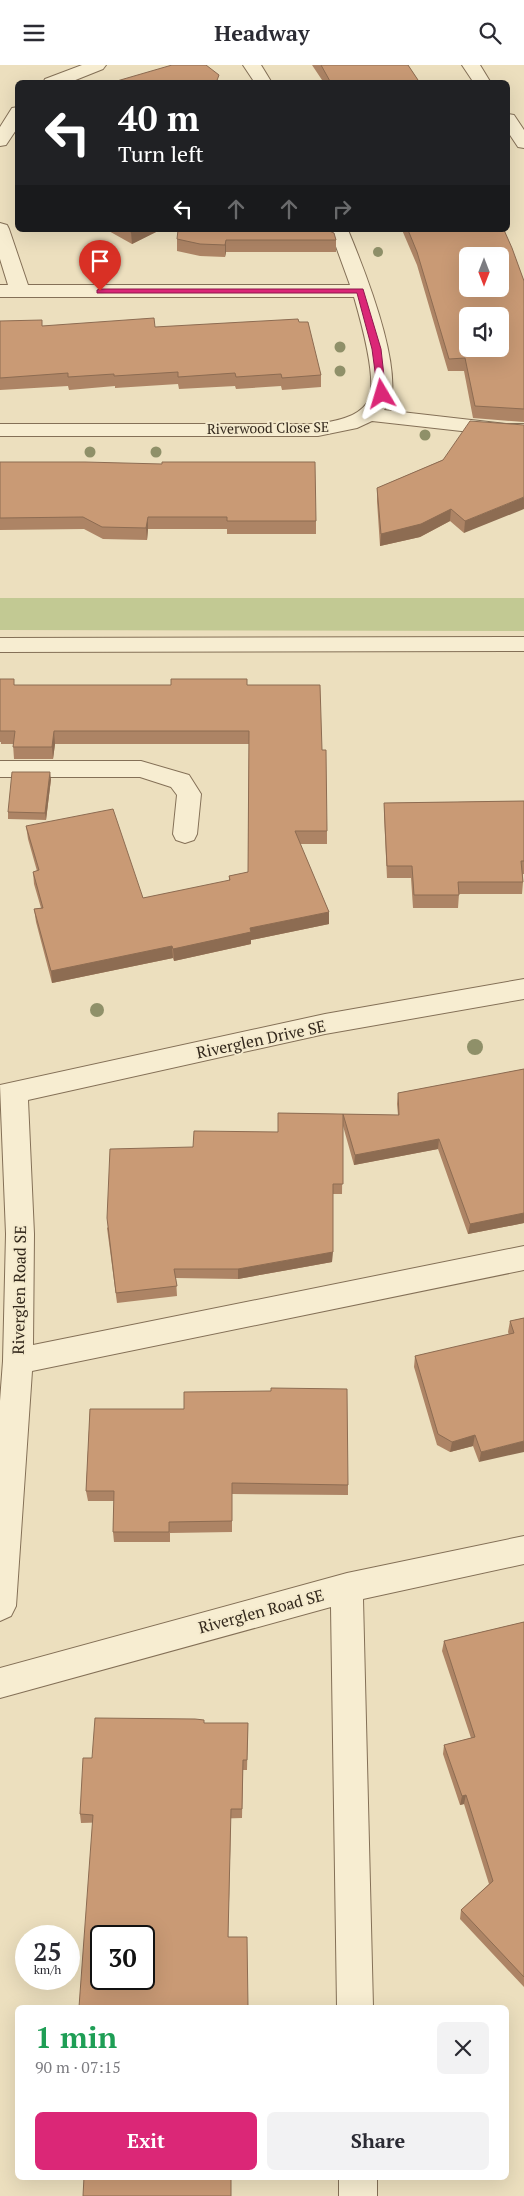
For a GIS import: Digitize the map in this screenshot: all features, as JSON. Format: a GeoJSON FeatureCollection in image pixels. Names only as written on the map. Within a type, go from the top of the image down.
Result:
{"type":"FeatureCollection","features":[{"type":"Feature","properties":{"kind":"street"},"geometry":{"type":"LineString","coordinates":[[59,80],[97,65]]}},
{"type":"Feature","properties":{"kind":"street"},"geometry":{"type":"LineString","coordinates":[[252,65],[262,80]]}},
{"type":"Feature","properties":{"kind":"street"},"geometry":{"type":"LineString","coordinates":[[471,65],[481,80]]}},
{"type":"Feature","properties":{"kind":"street"},"geometry":{"type":"LineString","coordinates":[[0,141],[15,117]]}},
{"type":"Feature","properties":{"kind":"street"},"geometry":{"type":"LineString","coordinates":[[510,122],[524,143]]}},
{"type":"Feature","properties":{"kind":"street"},"geometry":{"type":"LineString","coordinates":[[0,229],[20,291]]}},
{"type":"Feature","properties":{"kind":"street"},"geometry":{"type":"LineString","coordinates":[[339,232],[348,251],[376,349],[382,394],[376,407],[367,414]]}},
{"type":"Feature","properties":{"kind":"street"},"geometry":{"type":"LineString","coordinates":[[0,291],[360,291]]}},
{"type":"Feature","properties":{"kind":"street"},"geometry":{"type":"LineString","coordinates":[[367,414],[506,430],[524,430]]}},
{"type":"Feature","properties":{"kind":"street","name":"Riverwood Close SE"},"geometry":{"type":"LineString","coordinates":[[0,429],[318,429],[335,427],[367,414]]}},
{"type":"Feature","properties":{"kind":"street"},"geometry":{"type":"LineString","coordinates":[[0,645],[524,644]]}},
{"type":"Feature","properties":{"kind":"street"},"geometry":{"type":"LineString","coordinates":[[0,769],[141,769],[180,781],[189,794],[185,834]]}},
{"type":"Feature","properties":{"kind":"street","name":"Riverglen Drive SE"},"geometry":{"type":"LineString","coordinates":[[7,1095],[325,1024],[524,989]]}},
{"type":"Feature","properties":{"kind":"street","name":"Riverglen Road SE"},"geometry":{"type":"LineString","coordinates":[[0,1606],[18,1361],[20,1234],[7,1095]]}},
{"type":"Feature","properties":{"kind":"street"},"geometry":{"type":"LineString","coordinates":[[18,1361],[524,1258]]}},
{"type":"Feature","properties":{"kind":"street","name":"Riverglen Road SE"},"geometry":{"type":"LineString","coordinates":[[0,1683],[347,1588],[524,1550]]}},
{"type":"Feature","properties":{"kind":"street"},"geometry":{"type":"LineString","coordinates":[[347,1588],[355,2005]]}},
{"type":"Feature","properties":{"kind":"street"},"geometry":{"type":"LineString","coordinates":[[358,2180],[358,2196]]}},
{"type":"Feature","properties":{"kind":"green space"},"geometry":{"type":"Polygon","coordinates":[[[0,598],[524,598],[524,631],[0,630],[0,598]]]}},
{"type":"Feature","properties":{"kind":"building"},"geometry":{"type":"Polygon","coordinates":[[[172,65],[206,65],[219,75],[217,80],[120,80],[172,65]]]}},
{"type":"Feature","properties":{"kind":"building"},"geometry":{"type":"Polygon","coordinates":[[[321,65],[408,65],[418,80],[329,80],[321,65]]]}},
{"type":"Feature","properties":{"kind":"building"},"geometry":{"type":"Polygon","coordinates":[[[178,232],[332,232],[334,233],[336,240],[226,240],[225,245],[200,244],[177,239],[178,232]]]}},
{"type":"Feature","properties":{"kind":"building"},"geometry":{"type":"Polygon","coordinates":[[[409,232],[505,232],[524,281],[524,409],[475,406],[465,358],[449,359],[417,252],[409,232]]]}},
{"type":"Feature","properties":{"kind":"building"},"geometry":{"type":"Polygon","coordinates":[[[154,318],[155,327],[298,319],[299,322],[308,322],[321,375],[282,378],[281,374],[236,377],[235,373],[178,377],[178,372],[68,377],[68,373],[0,378],[0,321],[42,320],[42,326],[154,318]]]}},
{"type":"Feature","properties":{"kind":"building"},"geometry":{"type":"Polygon","coordinates":[[[470,421],[524,425],[524,497],[465,521],[451,509],[421,524],[381,534],[377,488],[443,460],[470,421]]]}},
{"type":"Feature","properties":{"kind":"building"},"geometry":{"type":"Polygon","coordinates":[[[0,462],[162,464],[162,462],[315,462],[316,521],[227,521],[227,517],[148,517],[146,528],[102,527],[83,517],[0,518],[0,462]]]}},
{"type":"Feature","properties":{"kind":"building"},"geometry":{"type":"Polygon","coordinates":[[[0,679],[14,679],[14,685],[171,685],[171,679],[247,679],[247,685],[320,685],[322,750],[326,750],[327,831],[295,831],[329,912],[250,928],[251,932],[173,949],[172,946],[51,971],[34,909],[43,908],[33,872],[39,870],[26,826],[113,809],[143,898],[230,880],[229,876],[248,872],[249,731],[54,731],[52,747],[13,747],[15,731],[0,731],[0,679]]]}},
{"type":"Feature","properties":{"kind":"building"},"geometry":{"type":"Polygon","coordinates":[[[12,772],[50,772],[45,813],[8,812],[12,772]]]}},
{"type":"Feature","properties":{"kind":"building"},"geometry":{"type":"Polygon","coordinates":[[[524,801],[524,861],[521,861],[523,882],[458,882],[459,895],[414,895],[412,866],[387,866],[384,803],[524,801]]]}},
{"type":"Feature","properties":{"kind":"building"},"geometry":{"type":"Polygon","coordinates":[[[524,1069],[524,1213],[470,1224],[439,1139],[355,1155],[343,1114],[399,1115],[398,1093],[524,1069]]]}},
{"type":"Feature","properties":{"kind":"building"},"geometry":{"type":"Polygon","coordinates":[[[278,1113],[343,1114],[343,1184],[333,1184],[333,1252],[238,1269],[174,1269],[177,1286],[116,1293],[107,1218],[110,1149],[193,1147],[194,1131],[278,1132],[278,1113]]]}},
{"type":"Feature","properties":{"kind":"building"},"geometry":{"type":"Polygon","coordinates":[[[524,1318],[524,1441],[481,1452],[475,1435],[452,1442],[438,1434],[415,1356],[514,1333],[510,1321],[524,1318]]]}},
{"type":"Feature","properties":{"kind":"building"},"geometry":{"type":"Polygon","coordinates":[[[271,1388],[347,1389],[348,1485],[232,1483],[232,1521],[169,1522],[169,1532],[113,1532],[114,1491],[86,1491],[90,1409],[184,1409],[184,1392],[271,1391],[271,1388]]]}},
{"type":"Feature","properties":{"kind":"building"},"geometry":{"type":"Polygon","coordinates":[[[524,1622],[524,1977],[461,1910],[493,1881],[466,1795],[462,1796],[444,1745],[475,1737],[444,1641],[524,1622]]]}},
{"type":"Feature","properties":{"kind":"building"},"geometry":{"type":"Polygon","coordinates":[[[95,1718],[195,1719],[204,1720],[204,1723],[248,1723],[247,1760],[243,1760],[242,1809],[231,1809],[228,1937],[247,1937],[248,2005],[79,2005],[93,1815],[80,1814],[83,1758],[92,1758],[95,1718]]]}},
{"type":"Feature","properties":{"kind":"building"},"geometry":{"type":"Polygon","coordinates":[[[84,2180],[231,2180],[231,2196],[83,2196],[84,2180]]]}},
{"type":"Feature","properties":{"kind":"route"},"geometry":{"type":"LineString","coordinates":[[100,291],[360,291],[376,349],[382,394]]}}]}
